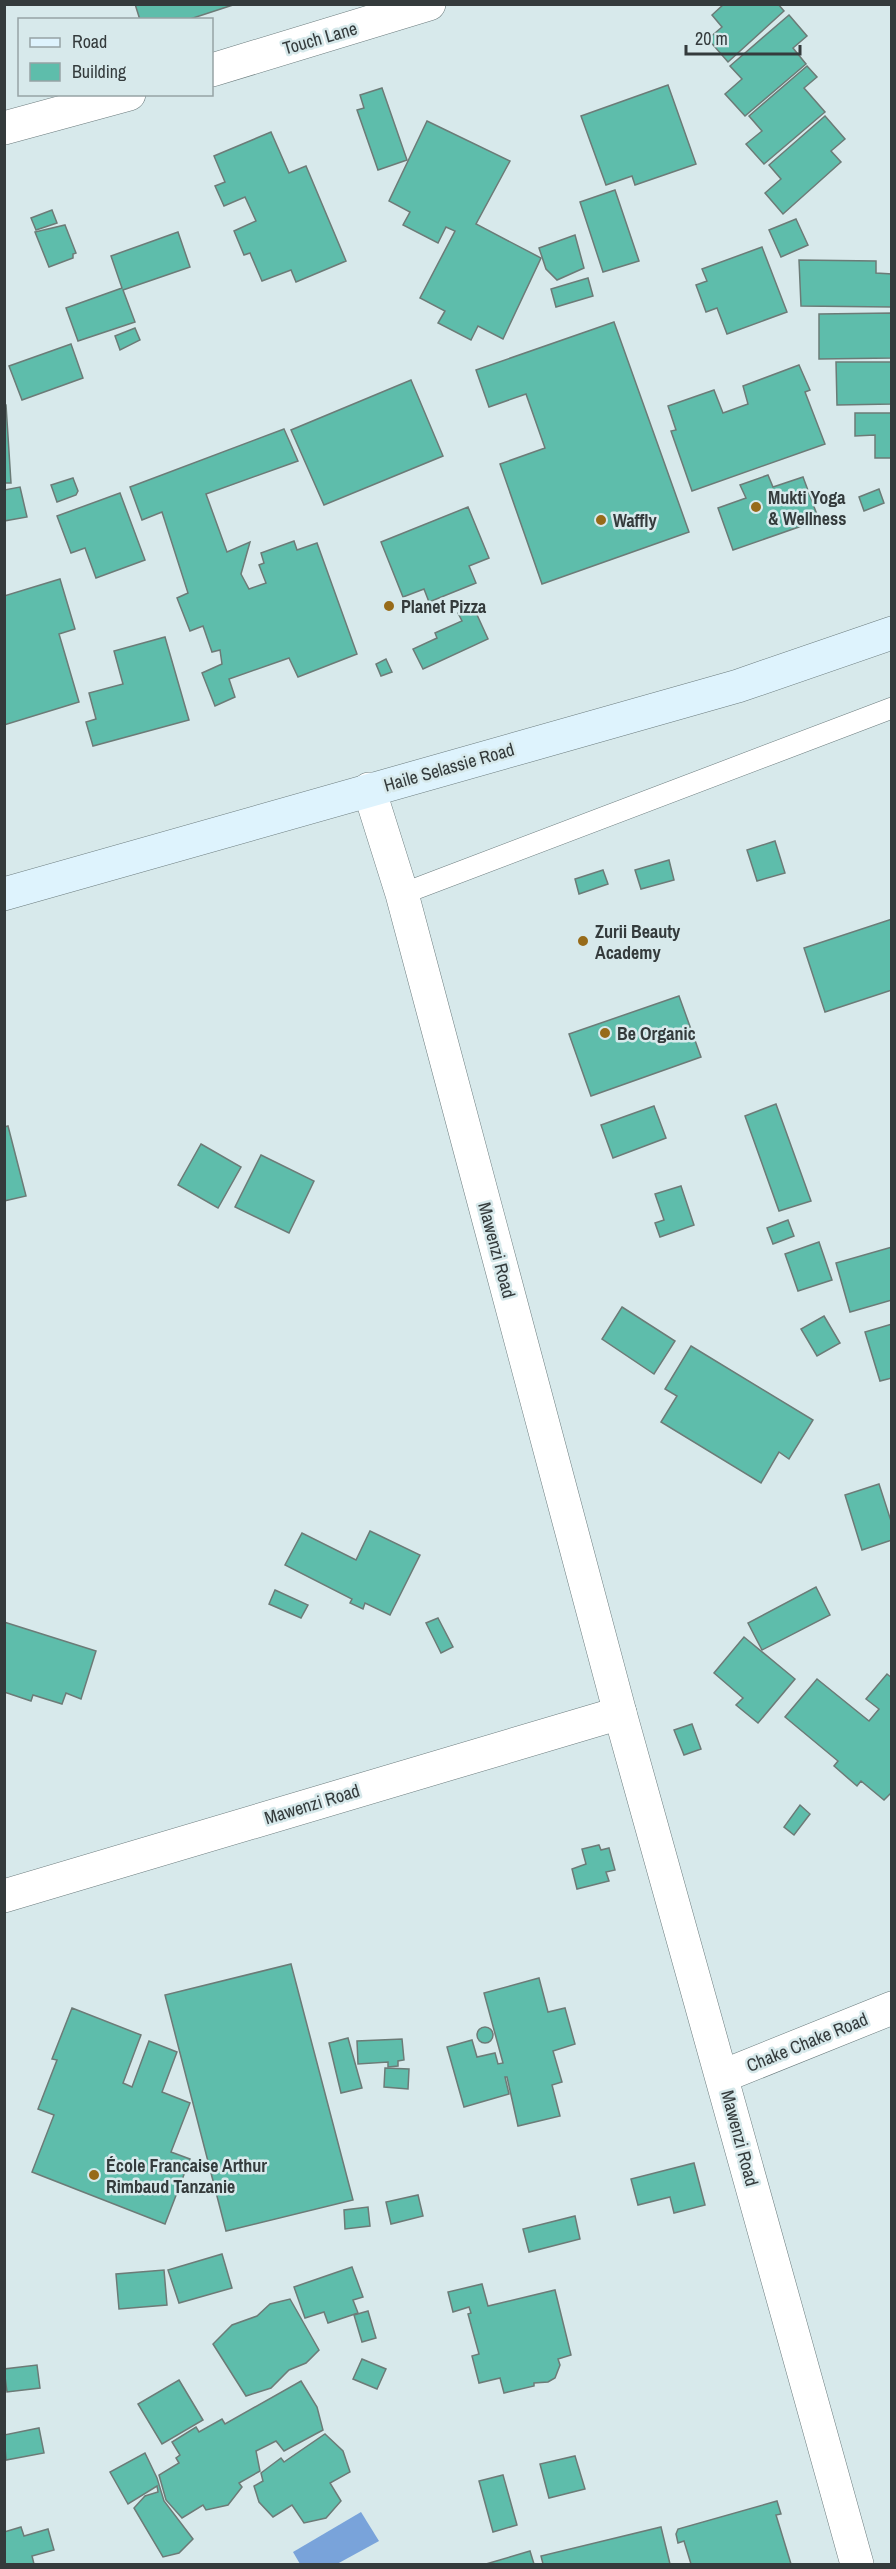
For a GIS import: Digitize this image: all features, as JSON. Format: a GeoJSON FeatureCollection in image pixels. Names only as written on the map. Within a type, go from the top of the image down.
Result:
{"type":"FeatureCollection","features":[{"type":"Feature","properties":{"kind":"street","name":"Touch Lane"},"geometry":{"type":"LineString","coordinates":[[213,70],[429,4]]}},
{"type":"Feature","properties":{"kind":"street"},"geometry":{"type":"LineString","coordinates":[[4,128],[122,96]]}},
{"type":"Feature","properties":{"kind":"street","name":"Haile Selassie Road"},"geometry":{"type":"LineString","coordinates":[[4,894],[738,686],[891,633]]}},
{"type":"Feature","properties":{"kind":"street","name":"Mawenzi Road"},"geometry":{"type":"LineString","coordinates":[[369,789],[402,894],[620,1713],[723,2076],[857,2565]]}},
{"type":"Feature","properties":{"kind":"street","name":"Mawenzi Road"},"geometry":{"type":"LineString","coordinates":[[4,1896],[620,1713]]}},
{"type":"Feature","properties":{"kind":"street","name":"Chake Chake Road"},"geometry":{"type":"LineString","coordinates":[[723,2076],[891,2007]]}},
{"type":"Feature","properties":{"kind":"lane"},"geometry":{"type":"LineString","coordinates":[[402,894],[891,708]]}},
{"type":"Feature","properties":{"kind":"water"},"geometry":{"type":"Polygon","coordinates":[[[361,2512],[379,2541],[337,2564],[300,2564],[293,2552],[361,2512]]]}},
{"type":"Feature","properties":{"kind":"building"},"geometry":{"type":"Polygon","coordinates":[[[135,4],[236,4],[193,18],[139,18],[135,4]]]}},
{"type":"Feature","properties":{"kind":"building"},"geometry":{"type":"Polygon","coordinates":[[[724,4],[778,4],[784,11],[728,62],[708,39],[722,27],[712,15],[724,4]]]}},
{"type":"Feature","properties":{"kind":"building"},"geometry":{"type":"Polygon","coordinates":[[[789,15],[807,36],[793,48],[806,64],[745,116],[725,94],[742,79],[730,66],[789,15]]]}},
{"type":"Feature","properties":{"kind":"building"},"geometry":{"type":"Polygon","coordinates":[[[807,66],[817,77],[804,88],[825,112],[764,164],[746,144],[762,131],[749,116],[807,66]]]}},
{"type":"Feature","properties":{"kind":"building"},"geometry":{"type":"Polygon","coordinates":[[[668,85],[696,164],[635,185],[632,176],[606,185],[581,116],[668,85]]]}},
{"type":"Feature","properties":{"kind":"building"},"geometry":{"type":"Polygon","coordinates":[[[382,88],[407,160],[378,170],[357,110],[364,108],[360,95],[382,88]]]}},
{"type":"Feature","properties":{"kind":"building"},"geometry":{"type":"Polygon","coordinates":[[[825,116],[845,139],[831,151],[841,162],[783,214],[765,193],[781,179],[769,165],[825,116]]]}},
{"type":"Feature","properties":{"kind":"building"},"geometry":{"type":"Polygon","coordinates":[[[427,121],[510,161],[476,224],[541,258],[503,339],[478,326],[471,340],[438,323],[445,311],[420,298],[455,231],[446,227],[438,243],[403,225],[410,212],[389,201],[427,121]]]}},
{"type":"Feature","properties":{"kind":"building"},"geometry":{"type":"Polygon","coordinates":[[[271,132],[289,173],[306,166],[346,261],[296,282],[291,270],[262,281],[250,253],[244,255],[234,231],[256,221],[245,197],[224,206],[215,186],[225,182],[214,156],[271,132]]]}},
{"type":"Feature","properties":{"kind":"building"},"geometry":{"type":"Polygon","coordinates":[[[615,190],[639,261],[603,272],[580,202],[615,190]]]}},
{"type":"Feature","properties":{"kind":"building"},"geometry":{"type":"Polygon","coordinates":[[[52,210],[57,223],[36,230],[31,218],[52,210]]]}},
{"type":"Feature","properties":{"kind":"building"},"geometry":{"type":"Polygon","coordinates":[[[796,219],[808,245],[781,257],[769,230],[796,219]]]}},
{"type":"Feature","properties":{"kind":"building"},"geometry":{"type":"Polygon","coordinates":[[[65,225],[76,253],[73,254],[73,258],[49,267],[35,232],[65,225]]]}},
{"type":"Feature","properties":{"kind":"building"},"geometry":{"type":"Polygon","coordinates":[[[178,232],[190,267],[123,290],[135,322],[78,341],[66,308],[122,288],[111,256],[178,232]]]}},
{"type":"Feature","properties":{"kind":"building"},"geometry":{"type":"Polygon","coordinates":[[[575,235],[584,268],[557,280],[546,269],[539,248],[575,235]]]}},
{"type":"Feature","properties":{"kind":"building"},"geometry":{"type":"Polygon","coordinates":[[[762,247],[787,312],[727,334],[717,308],[706,312],[696,285],[707,281],[702,269],[762,247]]]}},
{"type":"Feature","properties":{"kind":"building"},"geometry":{"type":"Polygon","coordinates":[[[799,260],[876,261],[876,273],[892,274],[892,307],[801,306],[799,260]]]}},
{"type":"Feature","properties":{"kind":"building"},"geometry":{"type":"Polygon","coordinates":[[[588,278],[593,296],[556,307],[551,289],[588,278]]]}},
{"type":"Feature","properties":{"kind":"building"},"geometry":{"type":"Polygon","coordinates":[[[892,313],[892,358],[819,359],[819,314],[892,313]]]}},
{"type":"Feature","properties":{"kind":"building"},"geometry":{"type":"Polygon","coordinates":[[[614,322],[689,532],[542,584],[500,464],[545,448],[526,394],[489,407],[476,370],[614,322]]]}},
{"type":"Feature","properties":{"kind":"building"},"geometry":{"type":"Polygon","coordinates":[[[135,328],[140,340],[120,350],[115,336],[135,328]]]}},
{"type":"Feature","properties":{"kind":"building"},"geometry":{"type":"Polygon","coordinates":[[[71,344],[83,378],[22,400],[9,366],[71,344]]]}},
{"type":"Feature","properties":{"kind":"building"},"geometry":{"type":"Polygon","coordinates":[[[836,362],[892,362],[892,404],[837,405],[836,362]]]}},
{"type":"Feature","properties":{"kind":"building"},"geometry":{"type":"Polygon","coordinates":[[[799,365],[810,390],[805,392],[825,444],[692,491],[671,431],[676,430],[668,406],[714,390],[723,413],[748,404],[743,386],[799,365]]]}},
{"type":"Feature","properties":{"kind":"building"},"geometry":{"type":"Polygon","coordinates":[[[411,380],[443,456],[324,505],[291,430],[411,380]]]}},
{"type":"Feature","properties":{"kind":"building"},"geometry":{"type":"Polygon","coordinates":[[[4,405],[6,405],[11,483],[4,483],[4,405]]]}},
{"type":"Feature","properties":{"kind":"building"},"geometry":{"type":"Polygon","coordinates":[[[855,413],[892,413],[892,458],[875,458],[875,435],[855,436],[855,413]]]}},
{"type":"Feature","properties":{"kind":"building"},"geometry":{"type":"Polygon","coordinates":[[[284,429],[298,461],[206,494],[227,552],[250,542],[241,574],[249,589],[266,583],[259,565],[264,563],[261,553],[294,541],[297,550],[317,543],[357,654],[298,677],[289,658],[229,679],[235,697],[215,706],[202,673],[222,664],[220,650],[212,652],[203,626],[190,631],[177,598],[188,593],[162,512],[142,520],[130,487],[284,429]]]}},
{"type":"Feature","properties":{"kind":"building"},"geometry":{"type":"Polygon","coordinates":[[[768,475],[773,487],[803,477],[819,520],[733,550],[718,508],[746,498],[740,485],[768,475]]]}},
{"type":"Feature","properties":{"kind":"building"},"geometry":{"type":"Polygon","coordinates":[[[73,478],[78,491],[76,495],[57,502],[51,485],[73,478]]]}},
{"type":"Feature","properties":{"kind":"building"},"geometry":{"type":"Polygon","coordinates":[[[20,487],[27,517],[4,521],[4,490],[20,487]]]}},
{"type":"Feature","properties":{"kind":"building"},"geometry":{"type":"Polygon","coordinates":[[[879,489],[884,503],[864,511],[859,497],[879,489]]]}},
{"type":"Feature","properties":{"kind":"building"},"geometry":{"type":"Polygon","coordinates":[[[120,493],[145,560],[96,578],[85,548],[71,553],[57,516],[120,493]]]}},
{"type":"Feature","properties":{"kind":"building"},"geometry":{"type":"Polygon","coordinates":[[[468,507],[489,558],[469,566],[476,583],[429,602],[424,589],[403,597],[381,542],[468,507]]]}},
{"type":"Feature","properties":{"kind":"building"},"geometry":{"type":"Polygon","coordinates":[[[60,579],[75,629],[59,634],[79,702],[4,725],[4,596],[60,579]]]}},
{"type":"Feature","properties":{"kind":"building"},"geometry":{"type":"Polygon","coordinates":[[[473,606],[488,639],[423,669],[413,649],[437,638],[435,633],[462,621],[458,613],[473,606]]]}},
{"type":"Feature","properties":{"kind":"building"},"geometry":{"type":"Polygon","coordinates":[[[165,637],[189,720],[93,746],[86,722],[96,719],[89,693],[123,684],[114,651],[165,637]]]}},
{"type":"Feature","properties":{"kind":"building"},"geometry":{"type":"Polygon","coordinates":[[[386,659],[392,672],[381,676],[376,664],[386,659]]]}},
{"type":"Feature","properties":{"kind":"building"},"geometry":{"type":"Polygon","coordinates":[[[775,841],[785,873],[757,881],[747,850],[775,841]]]}},
{"type":"Feature","properties":{"kind":"building"},"geometry":{"type":"Polygon","coordinates":[[[669,860],[674,880],[641,889],[635,870],[669,860]]]}},
{"type":"Feature","properties":{"kind":"building"},"geometry":{"type":"Polygon","coordinates":[[[603,870],[608,884],[579,894],[575,879],[603,870]]]}},
{"type":"Feature","properties":{"kind":"building"},"geometry":{"type":"Polygon","coordinates":[[[892,919],[892,990],[825,1012],[804,948],[892,919]]]}},
{"type":"Feature","properties":{"kind":"building"},"geometry":{"type":"Polygon","coordinates":[[[679,996],[701,1057],[591,1096],[569,1034],[679,996]]]}},
{"type":"Feature","properties":{"kind":"building"},"geometry":{"type":"Polygon","coordinates":[[[776,1104],[811,1201],[779,1211],[745,1116],[776,1104]]]}},
{"type":"Feature","properties":{"kind":"building"},"geometry":{"type":"Polygon","coordinates":[[[654,1106],[666,1138],[613,1158],[601,1125],[654,1106]]]}},
{"type":"Feature","properties":{"kind":"building"},"geometry":{"type":"Polygon","coordinates":[[[8,1126],[26,1196],[4,1201],[4,1127],[8,1126]]]}},
{"type":"Feature","properties":{"kind":"building"},"geometry":{"type":"Polygon","coordinates":[[[201,1144],[241,1167],[218,1208],[178,1185],[201,1144]]]}},
{"type":"Feature","properties":{"kind":"building"},"geometry":{"type":"Polygon","coordinates":[[[261,1155],[314,1181],[289,1233],[235,1207],[261,1155]]]}},
{"type":"Feature","properties":{"kind":"building"},"geometry":{"type":"Polygon","coordinates":[[[681,1186],[694,1225],[660,1237],[655,1223],[664,1220],[655,1194],[681,1186]]]}},
{"type":"Feature","properties":{"kind":"building"},"geometry":{"type":"Polygon","coordinates":[[[788,1220],[794,1236],[773,1244],[767,1228],[788,1220]]]}},
{"type":"Feature","properties":{"kind":"building"},"geometry":{"type":"Polygon","coordinates":[[[819,1242],[832,1280],[798,1291],[785,1254],[819,1242]]]}},
{"type":"Feature","properties":{"kind":"building"},"geometry":{"type":"Polygon","coordinates":[[[892,1247],[892,1300],[850,1312],[836,1263],[892,1247]]]}},
{"type":"Feature","properties":{"kind":"building"},"geometry":{"type":"Polygon","coordinates":[[[622,1307],[675,1341],[654,1374],[602,1339],[622,1307]]]}},
{"type":"Feature","properties":{"kind":"building"},"geometry":{"type":"Polygon","coordinates":[[[824,1316],[840,1343],[817,1356],[801,1329],[824,1316]]]}},
{"type":"Feature","properties":{"kind":"building"},"geometry":{"type":"Polygon","coordinates":[[[892,1324],[892,1378],[880,1381],[865,1332],[892,1324]]]}},
{"type":"Feature","properties":{"kind":"building"},"geometry":{"type":"Polygon","coordinates":[[[691,1346],[813,1420],[789,1459],[779,1452],[761,1483],[661,1422],[677,1396],[665,1389],[691,1346]]]}},
{"type":"Feature","properties":{"kind":"building"},"geometry":{"type":"Polygon","coordinates":[[[879,1484],[892,1524],[892,1540],[862,1550],[845,1495],[879,1484]]]}},
{"type":"Feature","properties":{"kind":"building"},"geometry":{"type":"Polygon","coordinates":[[[370,1531],[420,1555],[390,1615],[365,1603],[363,1609],[350,1603],[352,1599],[285,1565],[302,1533],[356,1560],[370,1531]]]}},
{"type":"Feature","properties":{"kind":"building"},"geometry":{"type":"Polygon","coordinates":[[[816,1587],[830,1615],[762,1650],[748,1623],[816,1587]]]}},
{"type":"Feature","properties":{"kind":"building"},"geometry":{"type":"Polygon","coordinates":[[[275,1590],[308,1605],[301,1618],[269,1604],[275,1590]]]}},
{"type":"Feature","properties":{"kind":"building"},"geometry":{"type":"Polygon","coordinates":[[[438,1618],[453,1647],[441,1653],[426,1623],[438,1618]]]}},
{"type":"Feature","properties":{"kind":"building"},"geometry":{"type":"Polygon","coordinates":[[[4,1622],[96,1651],[81,1699],[66,1693],[62,1704],[33,1695],[31,1701],[4,1692],[4,1622]]]}},
{"type":"Feature","properties":{"kind":"building"},"geometry":{"type":"Polygon","coordinates":[[[744,1637],[795,1679],[758,1723],[736,1705],[743,1698],[714,1673],[744,1637]]]}},
{"type":"Feature","properties":{"kind":"building"},"geometry":{"type":"Polygon","coordinates":[[[887,1674],[892,1678],[892,1792],[884,1800],[861,1781],[857,1786],[834,1766],[838,1761],[785,1717],[817,1679],[869,1721],[879,1709],[866,1699],[887,1674]]]}},
{"type":"Feature","properties":{"kind":"building"},"geometry":{"type":"Polygon","coordinates":[[[692,1724],[701,1749],[684,1755],[674,1730],[692,1724]]]}},
{"type":"Feature","properties":{"kind":"building"},"geometry":{"type":"Polygon","coordinates":[[[800,1805],[810,1814],[794,1835],[784,1827],[800,1805]]]}},
{"type":"Feature","properties":{"kind":"building"},"geometry":{"type":"Polygon","coordinates":[[[599,1845],[601,1850],[609,1848],[615,1870],[606,1872],[609,1881],[577,1889],[572,1869],[586,1864],[582,1849],[599,1845]]]}},
{"type":"Feature","properties":{"kind":"building"},"geometry":{"type":"Polygon","coordinates":[[[291,1964],[353,2200],[226,2231],[165,1995],[291,1964]]]}},
{"type":"Feature","properties":{"kind":"building"},"geometry":{"type":"Polygon","coordinates":[[[539,1978],[548,2012],[565,2008],[575,2044],[553,2051],[562,2082],[552,2085],[560,2116],[518,2126],[507,2077],[505,2077],[509,2094],[464,2107],[447,2047],[472,2040],[477,2057],[495,2053],[498,2064],[503,2063],[484,1993],[539,1978]]]}},
{"type":"Feature","properties":{"kind":"building"},"geometry":{"type":"Polygon","coordinates":[[[72,2008],[141,2035],[123,2083],[132,2087],[149,2041],[177,2052],[162,2092],[190,2103],[171,2152],[190,2159],[165,2224],[32,2172],[54,2115],[38,2109],[57,2060],[52,2059],[72,2008]]]}},
{"type":"Feature","properties":{"kind":"building"},"geometry":{"type":"Polygon","coordinates":[[[485,2027],[491,2029],[493,2035],[491,2041],[485,2043],[479,2041],[477,2035],[479,2029],[485,2027]]]}},
{"type":"Feature","properties":{"kind":"building"},"geometry":{"type":"Polygon","coordinates":[[[348,2038],[362,2088],[341,2093],[329,2043],[348,2038]]]}},
{"type":"Feature","properties":{"kind":"building"},"geometry":{"type":"Polygon","coordinates":[[[402,2039],[404,2060],[398,2061],[398,2066],[388,2067],[388,2062],[358,2064],[357,2041],[402,2039]]]}},
{"type":"Feature","properties":{"kind":"building"},"geometry":{"type":"Polygon","coordinates":[[[385,2068],[409,2069],[408,2089],[384,2087],[385,2068]]]}},
{"type":"Feature","properties":{"kind":"building"},"geometry":{"type":"Polygon","coordinates":[[[694,2163],[705,2205],[674,2213],[670,2197],[638,2205],[631,2179],[694,2163]]]}},
{"type":"Feature","properties":{"kind":"building"},"geometry":{"type":"Polygon","coordinates":[[[418,2195],[423,2216],[391,2224],[386,2202],[418,2195]]]}},
{"type":"Feature","properties":{"kind":"building"},"geometry":{"type":"Polygon","coordinates":[[[368,2207],[370,2226],[345,2229],[344,2210],[368,2207]]]}},
{"type":"Feature","properties":{"kind":"building"},"geometry":{"type":"Polygon","coordinates":[[[575,2216],[580,2239],[529,2252],[523,2229],[575,2216]]]}},
{"type":"Feature","properties":{"kind":"building"},"geometry":{"type":"Polygon","coordinates":[[[222,2254],[232,2288],[179,2303],[168,2270],[222,2254]]]}},
{"type":"Feature","properties":{"kind":"building"},"geometry":{"type":"Polygon","coordinates":[[[352,2267],[363,2297],[353,2300],[358,2313],[328,2323],[324,2312],[305,2318],[294,2287],[352,2267]]]}},
{"type":"Feature","properties":{"kind":"building"},"geometry":{"type":"Polygon","coordinates":[[[164,2270],[167,2305],[119,2309],[116,2274],[164,2270]]]}},
{"type":"Feature","properties":{"kind":"building"},"geometry":{"type":"Polygon","coordinates":[[[482,2284],[488,2306],[555,2290],[571,2355],[558,2359],[560,2365],[555,2378],[548,2382],[534,2383],[534,2386],[504,2393],[500,2378],[479,2383],[472,2356],[479,2354],[468,2314],[471,2313],[469,2307],[453,2312],[448,2292],[482,2284]]]}},
{"type":"Feature","properties":{"kind":"building"},"geometry":{"type":"Polygon","coordinates":[[[290,2299],[319,2350],[306,2363],[289,2370],[271,2388],[246,2396],[213,2344],[232,2325],[257,2316],[270,2304],[290,2299]]]}},
{"type":"Feature","properties":{"kind":"building"},"geometry":{"type":"Polygon","coordinates":[[[368,2311],[376,2338],[362,2342],[354,2315],[368,2311]]]}},
{"type":"Feature","properties":{"kind":"building"},"geometry":{"type":"Polygon","coordinates":[[[362,2359],[386,2369],[377,2389],[353,2379],[362,2359]]]}},
{"type":"Feature","properties":{"kind":"building"},"geometry":{"type":"Polygon","coordinates":[[[37,2365],[40,2388],[7,2392],[4,2369],[37,2365]]]}},
{"type":"Feature","properties":{"kind":"building"},"geometry":{"type":"Polygon","coordinates":[[[179,2380],[203,2420],[162,2444],[138,2404],[179,2380]]]}},
{"type":"Feature","properties":{"kind":"building"},"geometry":{"type":"Polygon","coordinates":[[[301,2381],[317,2407],[323,2430],[284,2451],[276,2441],[256,2451],[260,2471],[239,2483],[242,2487],[228,2505],[206,2510],[203,2505],[182,2518],[166,2500],[159,2475],[179,2463],[176,2458],[180,2455],[172,2442],[196,2427],[199,2432],[222,2419],[225,2424],[301,2381]]]}},
{"type":"Feature","properties":{"kind":"building"},"geometry":{"type":"Polygon","coordinates":[[[39,2428],[44,2453],[6,2460],[4,2435],[39,2428]]]}},
{"type":"Feature","properties":{"kind":"building"},"geometry":{"type":"Polygon","coordinates":[[[325,2434],[343,2451],[350,2472],[330,2483],[341,2501],[326,2518],[304,2523],[292,2505],[273,2517],[259,2502],[254,2486],[263,2481],[261,2473],[281,2458],[284,2462],[325,2434]]]}},
{"type":"Feature","properties":{"kind":"building"},"geometry":{"type":"Polygon","coordinates":[[[145,2453],[157,2478],[164,2501],[193,2539],[179,2553],[163,2557],[134,2508],[145,2496],[158,2492],[157,2486],[128,2504],[110,2472],[145,2453]]]}},
{"type":"Feature","properties":{"kind":"building"},"geometry":{"type":"Polygon","coordinates":[[[575,2456],[585,2489],[549,2498],[540,2464],[575,2456]]]}},
{"type":"Feature","properties":{"kind":"building"},"geometry":{"type":"Polygon","coordinates":[[[503,2475],[517,2525],[493,2532],[479,2481],[503,2475]]]}},
{"type":"Feature","properties":{"kind":"building"},"geometry":{"type":"Polygon","coordinates":[[[777,2501],[781,2514],[776,2515],[791,2564],[691,2564],[684,2541],[678,2543],[676,2534],[678,2529],[777,2501]]]}},
{"type":"Feature","properties":{"kind":"building"},"geometry":{"type":"Polygon","coordinates":[[[21,2527],[24,2536],[48,2529],[54,2550],[32,2556],[34,2564],[4,2564],[4,2532],[21,2527]]]}},
{"type":"Feature","properties":{"kind":"building"},"geometry":{"type":"Polygon","coordinates":[[[661,2527],[670,2564],[543,2564],[541,2556],[661,2527]]]}},
{"type":"Feature","properties":{"kind":"building"},"geometry":{"type":"Polygon","coordinates":[[[530,2551],[534,2564],[486,2564],[530,2551]]]}},
{"type":"Feature","properties":{"kind":"place","name":"Mukti Yoga & Wellness"},"geometry":{"type":"Point","coordinates":[756,507]}},
{"type":"Feature","properties":{"kind":"place","name":"Waffly"},"geometry":{"type":"Point","coordinates":[601,520]}},
{"type":"Feature","properties":{"kind":"place","name":"Planet Pizza"},"geometry":{"type":"Point","coordinates":[389,606]}},
{"type":"Feature","properties":{"kind":"place","name":"Zurii Beauty Academy"},"geometry":{"type":"Point","coordinates":[583,941]}},
{"type":"Feature","properties":{"kind":"place","name":"Be Organic"},"geometry":{"type":"Point","coordinates":[605,1033]}},
{"type":"Feature","properties":{"kind":"place","name":"École Francaise Arthur Rimbaud Tanzanie"},"geometry":{"type":"Point","coordinates":[94,2175]}}]}
